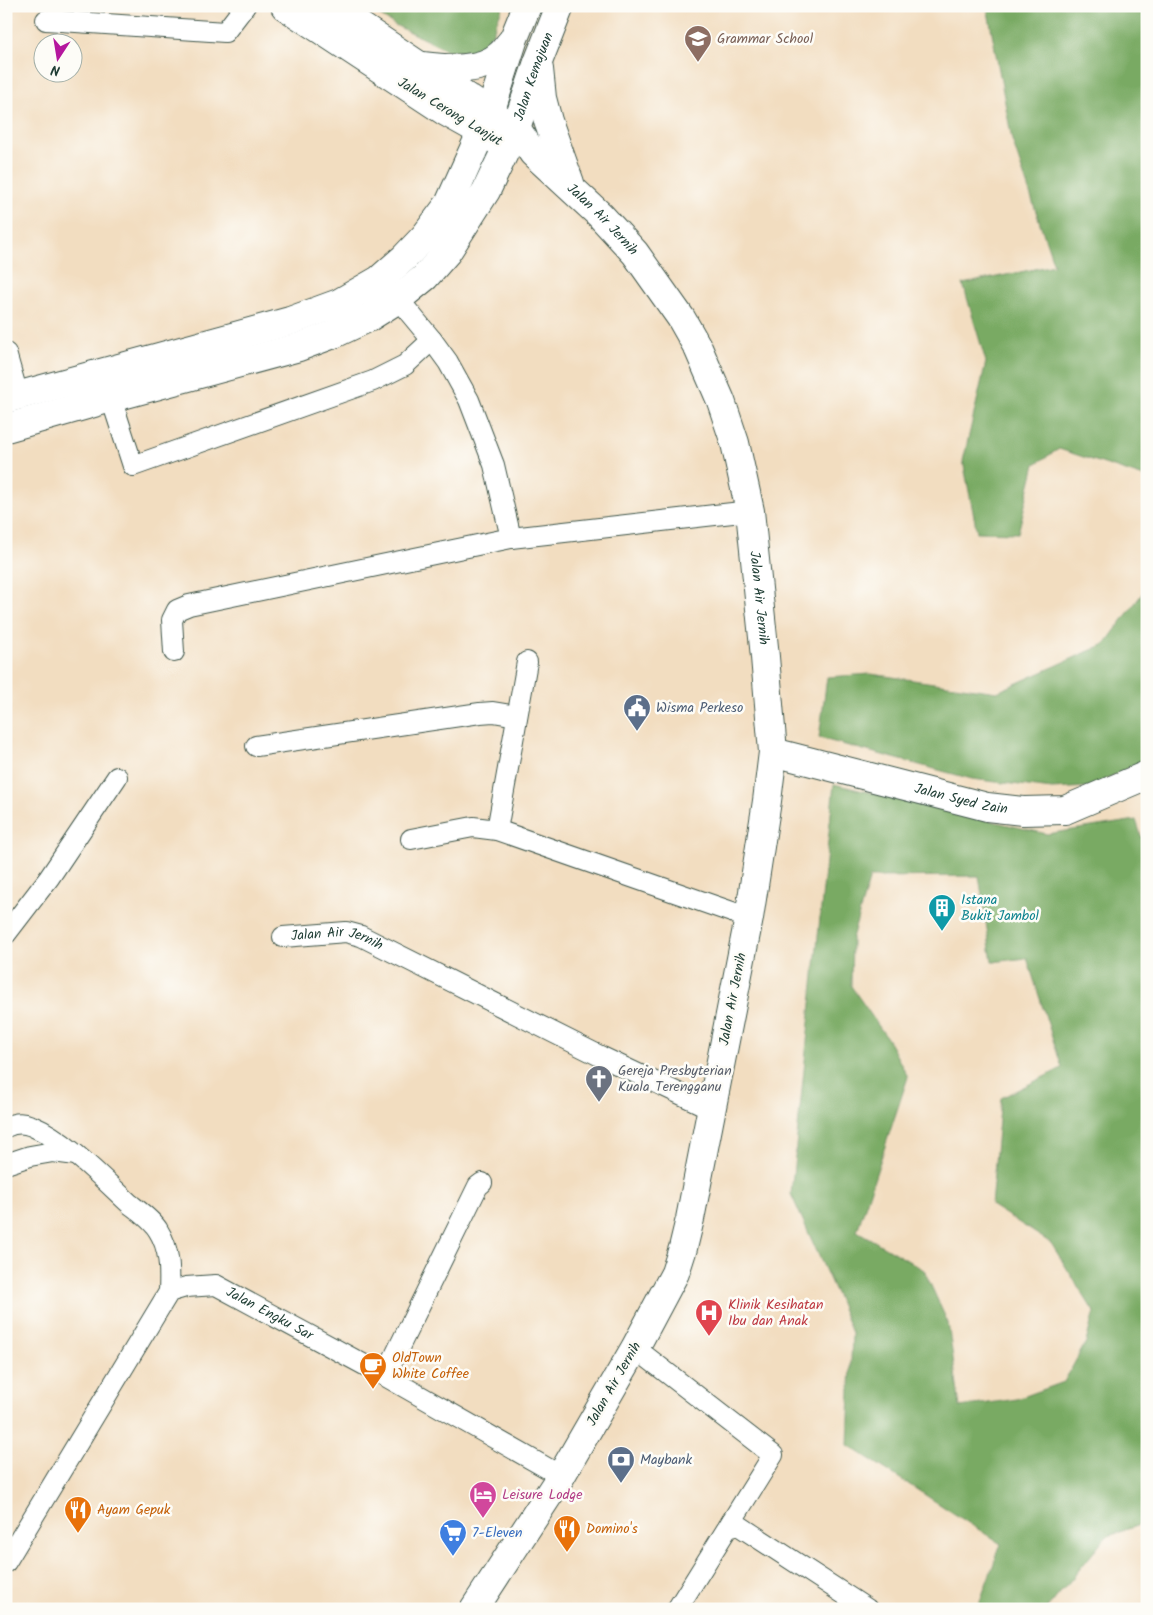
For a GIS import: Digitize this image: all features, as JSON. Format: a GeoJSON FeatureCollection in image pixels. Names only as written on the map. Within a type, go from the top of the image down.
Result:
{"type":"FeatureCollection","features":[{"type":"Feature","properties":{"kind":"street"},"geometry":{"type":"LineString","coordinates":[[46,20],[225,32],[245,6]]}},
{"type":"Feature","properties":{"kind":"street","name":"Jalan Cerong Lanjut"},"geometry":{"type":"LineString","coordinates":[[285,6],[446,112],[486,122]]}},
{"type":"Feature","properties":{"kind":"street","name":"Jalan Cerong Lanjut"},"geometry":{"type":"LineString","coordinates":[[330,6],[420,66],[486,122],[519,143]]}},
{"type":"Feature","properties":{"kind":"street"},"geometry":{"type":"LineString","coordinates":[[6,353],[12,397],[290,321],[339,303],[379,280],[425,236],[450,204],[486,122],[514,38],[527,6]]}},
{"type":"Feature","properties":{"kind":"street","name":"Jalan Kemajuan"},"geometry":{"type":"LineString","coordinates":[[6,428],[299,347],[334,334],[368,318],[398,299],[425,277],[447,252],[519,143],[538,62],[560,6]]}},
{"type":"Feature","properties":{"kind":"street"},"geometry":{"type":"LineString","coordinates":[[420,66],[448,70],[468,68],[485,63],[499,56],[514,38]]}},
{"type":"Feature","properties":{"kind":"street"},"geometry":{"type":"LineString","coordinates":[[538,62],[542,98],[548,121],[571,187]]}},
{"type":"Feature","properties":{"kind":"street"},"geometry":{"type":"LineString","coordinates":[[446,112],[458,142],[464,174]]}},
{"type":"Feature","properties":{"kind":"street","name":"Jalan Air Jernih"},"geometry":{"type":"LineString","coordinates":[[474,1609],[561,1476],[635,1348],[675,1273],[690,1219],[749,918],[773,752],[750,511],[735,443],[698,348],[681,318],[636,254],[571,187],[519,143]]}},
{"type":"Feature","properties":{"kind":"street"},"geometry":{"type":"LineString","coordinates":[[398,299],[448,362],[469,400],[494,465],[511,538]]}},
{"type":"Feature","properties":{"kind":"street"},"geometry":{"type":"LineString","coordinates":[[111,398],[133,466],[374,381],[405,365],[432,340]]}},
{"type":"Feature","properties":{"kind":"street"},"geometry":{"type":"LineString","coordinates":[[174,652],[172,620],[177,610],[189,605],[511,538],[750,511]]}},
{"type":"Feature","properties":{"kind":"street"},"geometry":{"type":"LineString","coordinates":[[497,830],[527,662]]}},
{"type":"Feature","properties":{"kind":"street"},"geometry":{"type":"LineString","coordinates":[[256,746],[480,713],[492,712],[517,716]]}},
{"type":"Feature","properties":{"kind":"street","name":"Jalan Syed Zain"},"geometry":{"type":"LineString","coordinates":[[773,752],[987,807],[1024,811],[1065,810],[1147,775]]}},
{"type":"Feature","properties":{"kind":"street"},"geometry":{"type":"LineString","coordinates":[[6,934],[49,878],[117,777]]}},
{"type":"Feature","properties":{"kind":"street"},"geometry":{"type":"LineString","coordinates":[[411,840],[473,827],[497,830],[749,918]]}},
{"type":"Feature","properties":{"kind":"street","name":"Jalan Air Jernih"},"geometry":{"type":"LineString","coordinates":[[283,937],[339,932],[360,936],[602,1057],[712,1109]]}},
{"type":"Feature","properties":{"kind":"street"},"geometry":{"type":"LineString","coordinates":[[6,1127],[20,1123],[31,1125],[78,1156],[157,1228],[167,1247],[170,1269],[170,1292],[6,1562]]}},
{"type":"Feature","properties":{"kind":"street"},"geometry":{"type":"LineString","coordinates":[[6,1164],[30,1156],[53,1152],[78,1156]]}},
{"type":"Feature","properties":{"kind":"street"},"geometry":{"type":"LineString","coordinates":[[385,1376],[474,1194],[482,1182]]}},
{"type":"Feature","properties":{"kind":"street","name":"Jalan Engku Sar"},"geometry":{"type":"LineString","coordinates":[[170,1292],[186,1287],[216,1285],[385,1376],[561,1476]]}},
{"type":"Feature","properties":{"kind":"street"},"geometry":{"type":"LineString","coordinates":[[635,1348],[773,1455],[677,1609]]}},
{"type":"Feature","properties":{"kind":"street"},"geometry":{"type":"LineString","coordinates":[[732,1521],[867,1609]]}},
{"type":"Feature","properties":{"kind":"green space"},"geometry":{"type":"Polygon","coordinates":[[[365,6],[503,6],[492,34],[476,51],[449,51],[395,25],[365,6]]]}},
{"type":"Feature","properties":{"kind":"green space"},"geometry":{"type":"Polygon","coordinates":[[[987,6],[1147,6],[1147,478],[1059,449],[1035,464],[1018,533],[977,532],[963,461],[986,362],[963,284],[1054,265],[1012,140],[987,6]]]}},
{"type":"Feature","properties":{"kind":"green space"},"geometry":{"type":"Polygon","coordinates":[[[1147,578],[1147,759],[1090,787],[1052,789],[972,779],[819,738],[827,677],[871,674],[997,692],[1105,644],[1144,591],[1147,578]]]}},
{"type":"Feature","properties":{"kind":"green space"},"geometry":{"type":"Polygon","coordinates":[[[834,784],[1047,834],[1136,820],[1147,854],[1147,1522],[1106,1537],[1047,1609],[977,1609],[1001,1544],[848,1445],[852,1333],[791,1194],[834,784]],[[979,876],[870,877],[852,938],[851,986],[887,1038],[908,1077],[857,1231],[924,1270],[948,1323],[960,1407],[1017,1399],[1064,1382],[1086,1342],[1094,1312],[1051,1243],[991,1205],[1001,1098],[1062,1068],[1027,958],[992,962],[979,876]]]}},
{"type":"Feature","properties":{"kind":"place","name":"Grammar School"},"geometry":{"type":"Point","coordinates":[698,63]}},
{"type":"Feature","properties":{"kind":"place","name":"Wisma Perkeso"},"geometry":{"type":"Point","coordinates":[637,732]}},
{"type":"Feature","properties":{"kind":"place","name":"Istana Bukit Jambol"},"geometry":{"type":"Point","coordinates":[942,932]}},
{"type":"Feature","properties":{"kind":"place","name":"Gereja Presbyterian Kuala Terengganu"},"geometry":{"type":"Point","coordinates":[599,1103]}},
{"type":"Feature","properties":{"kind":"place","name":"Klinik Kesihatan Ibu dan Anak"},"geometry":{"type":"Point","coordinates":[709,1337]}},
{"type":"Feature","properties":{"kind":"place","name":"OldTown White Coffee"},"geometry":{"type":"Point","coordinates":[373,1390]}},
{"type":"Feature","properties":{"kind":"place","name":"Maybank"},"geometry":{"type":"Point","coordinates":[621,1484]}},
{"type":"Feature","properties":{"kind":"place","name":"Leisure Lodge"},"geometry":{"type":"Point","coordinates":[483,1519]}},
{"type":"Feature","properties":{"kind":"place","name":"Ayam Gepuk"},"geometry":{"type":"Point","coordinates":[78,1534]}},
{"type":"Feature","properties":{"kind":"place","name":"Domino's"},"geometry":{"type":"Point","coordinates":[567,1553]}},
{"type":"Feature","properties":{"kind":"place","name":"7-Eleven"},"geometry":{"type":"Point","coordinates":[453,1557]}}]}
